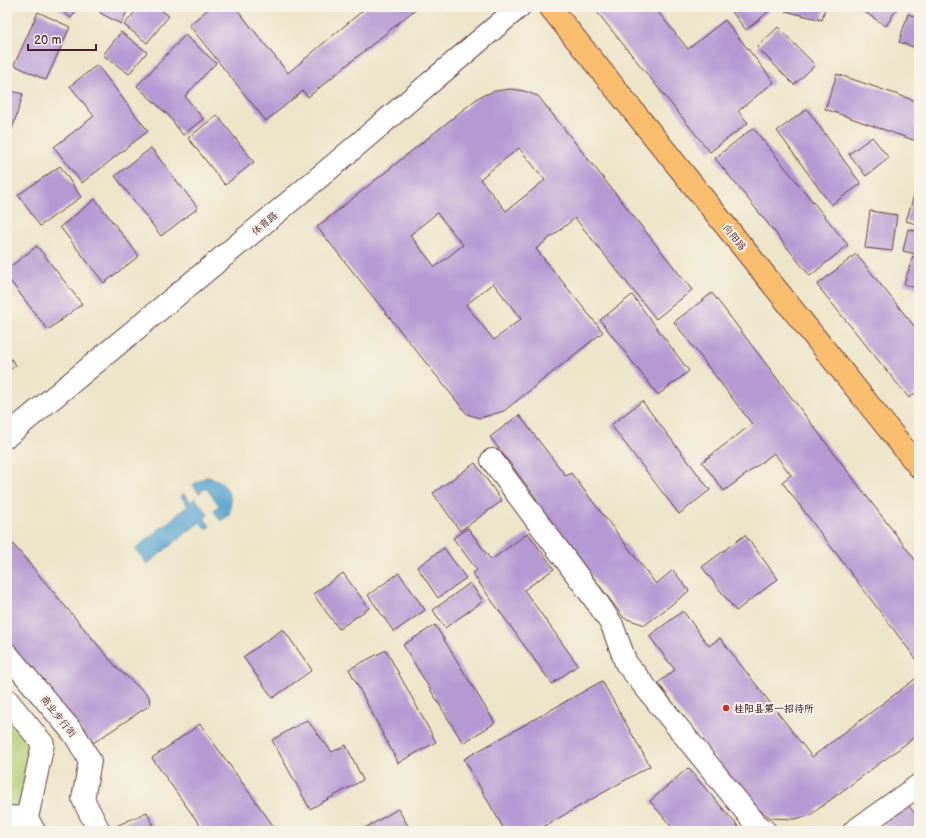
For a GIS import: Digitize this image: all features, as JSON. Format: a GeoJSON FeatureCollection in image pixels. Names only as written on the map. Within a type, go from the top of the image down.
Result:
{"type":"FeatureCollection","features":[{"type":"Feature","properties":{"kind":"main road","name":"向阳路"},"geometry":{"type":"LineString","coordinates":[[550,7],[919,466]]}},
{"type":"Feature","properties":{"kind":"street","name":"体育路"},"geometry":{"type":"LineString","coordinates":[[7,436],[329,169],[518,7]]}},
{"type":"Feature","properties":{"kind":"street"},"geometry":{"type":"LineString","coordinates":[[492,460],[599,605],[612,625],[626,663],[754,823],[765,831]]}},
{"type":"Feature","properties":{"kind":"street","name":"商业步行街"},"geometry":{"type":"LineString","coordinates":[[7,654],[75,735],[90,762],[83,798],[99,831]]}},
{"type":"Feature","properties":{"kind":"street"},"geometry":{"type":"LineString","coordinates":[[7,700],[43,744],[23,822]]}},
{"type":"Feature","properties":{"kind":"street"},"geometry":{"type":"LineString","coordinates":[[854,831],[919,785]]}},
{"type":"Feature","properties":{"kind":"green space"},"geometry":{"type":"Polygon","coordinates":[[[7,711],[32,739],[19,809],[7,808],[7,711]]]}},
{"type":"Feature","properties":{"kind":"water"},"geometry":{"type":"Polygon","coordinates":[[[206,477],[219,481],[227,490],[229,495],[229,515],[221,521],[214,511],[219,505],[206,488],[199,493],[193,485],[206,477]]]}},
{"type":"Feature","properties":{"kind":"water"},"geometry":{"type":"Polygon","coordinates":[[[184,494],[191,502],[195,498],[208,515],[204,518],[210,526],[206,529],[200,522],[147,564],[135,549],[188,506],[181,496],[184,494]]]}},
{"type":"Feature","properties":{"kind":"building"},"geometry":{"type":"Polygon","coordinates":[[[56,7],[79,7],[71,18],[56,7]]]}},
{"type":"Feature","properties":{"kind":"building"},"geometry":{"type":"Polygon","coordinates":[[[103,7],[129,7],[121,24],[100,13],[103,7]]]}},
{"type":"Feature","properties":{"kind":"building"},"geometry":{"type":"Polygon","coordinates":[[[139,7],[157,7],[169,16],[147,43],[124,25],[139,7]]]}},
{"type":"Feature","properties":{"kind":"building"},"geometry":{"type":"Polygon","coordinates":[[[211,7],[235,7],[288,73],[367,7],[418,7],[308,97],[303,91],[266,121],[189,25],[211,7]]]}},
{"type":"Feature","properties":{"kind":"building"},"geometry":{"type":"Polygon","coordinates":[[[593,7],[654,7],[688,49],[725,20],[774,82],[738,111],[748,123],[710,152],[593,7]]]}},
{"type":"Feature","properties":{"kind":"building"},"geometry":{"type":"Polygon","coordinates":[[[728,7],[770,7],[772,9],[746,30],[728,7]]]}},
{"type":"Feature","properties":{"kind":"building"},"geometry":{"type":"Polygon","coordinates":[[[786,7],[825,7],[822,20],[785,11],[786,7]]]}},
{"type":"Feature","properties":{"kind":"building"},"geometry":{"type":"Polygon","coordinates":[[[857,7],[898,7],[886,26],[857,7]]]}},
{"type":"Feature","properties":{"kind":"building"},"geometry":{"type":"Polygon","coordinates":[[[38,12],[70,27],[46,80],[14,65],[38,12]]]}},
{"type":"Feature","properties":{"kind":"building"},"geometry":{"type":"Polygon","coordinates":[[[908,14],[919,18],[919,49],[899,42],[908,14]]]}},
{"type":"Feature","properties":{"kind":"building"},"geometry":{"type":"Polygon","coordinates":[[[778,27],[815,65],[794,85],[757,47],[778,27]]]}},
{"type":"Feature","properties":{"kind":"building"},"geometry":{"type":"Polygon","coordinates":[[[121,32],[147,52],[129,74],[103,55],[121,32]]]}},
{"type":"Feature","properties":{"kind":"building"},"geometry":{"type":"Polygon","coordinates":[[[185,35],[216,63],[185,96],[203,119],[183,135],[168,115],[137,86],[185,35]]]}},
{"type":"Feature","properties":{"kind":"building"},"geometry":{"type":"Polygon","coordinates":[[[97,65],[148,131],[82,183],[54,147],[94,116],[70,86],[97,65]]]}},
{"type":"Feature","properties":{"kind":"building"},"geometry":{"type":"Polygon","coordinates":[[[837,74],[919,102],[919,142],[825,109],[837,74]]]}},
{"type":"Feature","properties":{"kind":"building"},"geometry":{"type":"Polygon","coordinates":[[[511,89],[524,91],[538,96],[692,290],[656,319],[575,218],[536,249],[603,332],[504,411],[480,418],[467,414],[317,227],[479,97],[495,91],[511,89]],[[519,148],[480,179],[506,211],[545,180],[519,148]],[[437,213],[410,235],[435,267],[463,245],[437,213]],[[493,283],[466,305],[494,340],[521,319],[493,283]]]}},
{"type":"Feature","properties":{"kind":"building"},"geometry":{"type":"Polygon","coordinates":[[[7,90],[23,94],[7,146],[7,90]]]}},
{"type":"Feature","properties":{"kind":"building"},"geometry":{"type":"Polygon","coordinates":[[[807,109],[861,184],[831,205],[777,131],[807,109]]]}},
{"type":"Feature","properties":{"kind":"building"},"geometry":{"type":"Polygon","coordinates":[[[217,115],[254,162],[225,185],[188,138],[217,115]]]}},
{"type":"Feature","properties":{"kind":"building"},"geometry":{"type":"Polygon","coordinates":[[[753,128],[848,245],[810,276],[715,158],[753,128]]]}},
{"type":"Feature","properties":{"kind":"building"},"geometry":{"type":"Polygon","coordinates":[[[872,137],[889,158],[866,176],[849,154],[872,137]]]}},
{"type":"Feature","properties":{"kind":"building"},"geometry":{"type":"Polygon","coordinates":[[[151,148],[198,208],[161,236],[115,176],[151,148]]]}},
{"type":"Feature","properties":{"kind":"building"},"geometry":{"type":"Polygon","coordinates":[[[60,166],[81,197],[40,226],[18,195],[60,166]]]}},
{"type":"Feature","properties":{"kind":"building"},"geometry":{"type":"Polygon","coordinates":[[[915,192],[919,194],[919,225],[906,221],[915,192]]]}},
{"type":"Feature","properties":{"kind":"building"},"geometry":{"type":"Polygon","coordinates":[[[95,199],[139,256],[104,283],[60,227],[95,199]]]}},
{"type":"Feature","properties":{"kind":"building"},"geometry":{"type":"Polygon","coordinates":[[[870,211],[897,215],[892,251],[865,248],[870,211]]]}},
{"type":"Feature","properties":{"kind":"building"},"geometry":{"type":"Polygon","coordinates":[[[908,229],[919,232],[919,255],[903,251],[908,229]]]}},
{"type":"Feature","properties":{"kind":"building"},"geometry":{"type":"Polygon","coordinates":[[[37,246],[82,304],[48,330],[7,277],[7,269],[37,246]]]}},
{"type":"Feature","properties":{"kind":"building"},"geometry":{"type":"Polygon","coordinates":[[[856,254],[919,332],[919,390],[909,398],[817,285],[856,254]]]}},
{"type":"Feature","properties":{"kind":"building"},"geometry":{"type":"Polygon","coordinates":[[[913,256],[919,258],[919,289],[904,284],[913,256]]]}},
{"type":"Feature","properties":{"kind":"building"},"geometry":{"type":"Polygon","coordinates":[[[712,293],[919,565],[919,663],[782,482],[791,475],[774,453],[724,491],[702,462],[752,424],[674,322],[712,293]]]}},
{"type":"Feature","properties":{"kind":"building"},"geometry":{"type":"Polygon","coordinates":[[[632,295],[689,371],[658,395],[600,320],[632,295]]]}},
{"type":"Feature","properties":{"kind":"building"},"geometry":{"type":"Polygon","coordinates":[[[7,354],[16,365],[7,372],[7,354]]]}},
{"type":"Feature","properties":{"kind":"building"},"geometry":{"type":"Polygon","coordinates":[[[642,401],[710,490],[679,514],[611,425],[642,401]]]}},
{"type":"Feature","properties":{"kind":"building"},"geometry":{"type":"Polygon","coordinates":[[[519,415],[566,476],[571,473],[656,584],[673,570],[689,591],[645,625],[624,618],[535,501],[537,499],[490,437],[519,415]]]}},
{"type":"Feature","properties":{"kind":"building"},"geometry":{"type":"Polygon","coordinates":[[[475,463],[502,501],[460,531],[433,493],[475,463]]]}},
{"type":"Feature","properties":{"kind":"building"},"geometry":{"type":"Polygon","coordinates":[[[468,528],[491,560],[528,533],[554,569],[524,590],[578,665],[552,684],[472,573],[477,570],[453,538],[468,528]]]}},
{"type":"Feature","properties":{"kind":"building"},"geometry":{"type":"Polygon","coordinates":[[[745,535],[778,579],[736,611],[702,567],[745,535]]]}},
{"type":"Feature","properties":{"kind":"building"},"geometry":{"type":"Polygon","coordinates":[[[7,537],[118,669],[149,696],[150,705],[81,751],[83,732],[7,643],[7,537]]]}},
{"type":"Feature","properties":{"kind":"building"},"geometry":{"type":"Polygon","coordinates":[[[444,548],[466,578],[438,598],[417,567],[444,548]]]}},
{"type":"Feature","properties":{"kind":"building"},"geometry":{"type":"Polygon","coordinates":[[[343,573],[369,608],[339,629],[313,594],[343,573]]]}},
{"type":"Feature","properties":{"kind":"building"},"geometry":{"type":"Polygon","coordinates":[[[399,573],[425,610],[394,632],[368,595],[399,573]]]}},
{"type":"Feature","properties":{"kind":"building"},"geometry":{"type":"Polygon","coordinates":[[[470,583],[483,601],[445,628],[433,610],[470,583]]]}},
{"type":"Feature","properties":{"kind":"building","name":"桂阳县第一招待所"},"geometry":{"type":"Polygon","coordinates":[[[683,611],[709,646],[720,638],[812,757],[919,676],[919,734],[810,815],[795,819],[771,818],[750,804],[658,683],[675,670],[649,636],[683,611]]]}},
{"type":"Feature","properties":{"kind":"building"},"geometry":{"type":"Polygon","coordinates":[[[435,625],[495,723],[463,743],[403,645],[435,625]]]}},
{"type":"Feature","properties":{"kind":"building"},"geometry":{"type":"Polygon","coordinates":[[[283,629],[312,670],[273,698],[243,657],[283,629]]]}},
{"type":"Feature","properties":{"kind":"building"},"geometry":{"type":"Polygon","coordinates":[[[386,650],[436,742],[398,763],[349,669],[386,650]]]}},
{"type":"Feature","properties":{"kind":"building"},"geometry":{"type":"Polygon","coordinates":[[[602,681],[650,766],[536,831],[505,831],[464,759],[602,681]]]}},
{"type":"Feature","properties":{"kind":"building"},"geometry":{"type":"Polygon","coordinates":[[[307,720],[332,752],[346,745],[363,780],[310,809],[272,740],[307,720]]]}},
{"type":"Feature","properties":{"kind":"building"},"geometry":{"type":"Polygon","coordinates":[[[200,724],[277,831],[204,831],[152,758],[200,724]]]}},
{"type":"Feature","properties":{"kind":"building"},"geometry":{"type":"Polygon","coordinates":[[[688,768],[742,831],[675,831],[650,801],[688,768]]]}},
{"type":"Feature","properties":{"kind":"building"},"geometry":{"type":"Polygon","coordinates":[[[908,805],[919,819],[919,831],[888,831],[883,824],[908,805]]]}},
{"type":"Feature","properties":{"kind":"building"},"geometry":{"type":"Polygon","coordinates":[[[398,809],[411,831],[360,831],[398,809]]]}},
{"type":"Feature","properties":{"kind":"building"},"geometry":{"type":"Polygon","coordinates":[[[147,812],[155,831],[116,831],[114,827],[147,812]]]}},
{"type":"Feature","properties":{"kind":"place","name":"桂阳县第一招待所"},"geometry":{"type":"Point","coordinates":[726,708]}}]}
